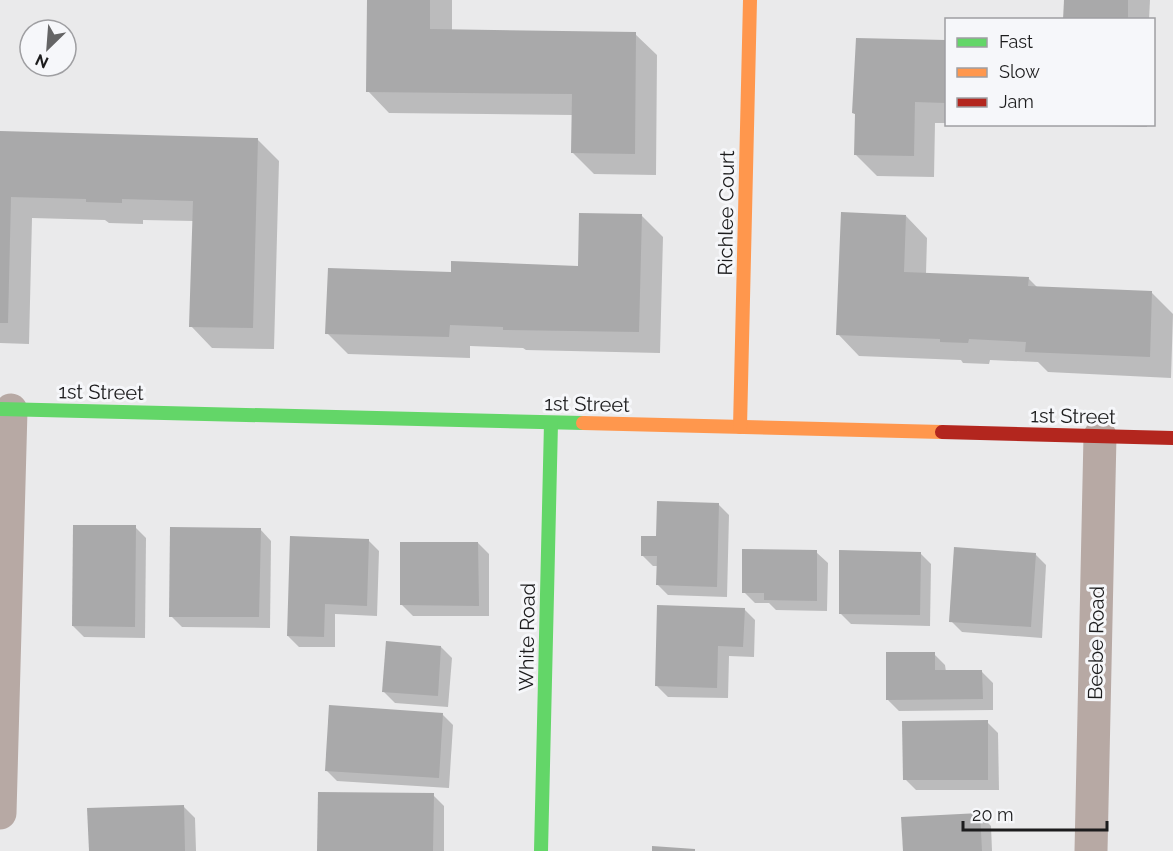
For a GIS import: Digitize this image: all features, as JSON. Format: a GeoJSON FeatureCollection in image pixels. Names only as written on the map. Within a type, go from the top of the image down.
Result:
{"type":"FeatureCollection","features":[{"type":"Feature","properties":{"kind":"street","name":"Richlee Court"},"geometry":{"type":"LineString","coordinates":[[740,427],[750,0]]}},
{"type":"Feature","properties":{"kind":"street","name":"1st Street"},"geometry":{"type":"LineString","coordinates":[[5,410],[1173,438]]}},
{"type":"Feature","properties":{"kind":"street"},"geometry":{"type":"LineString","coordinates":[[0,813],[5,410]]}},
{"type":"Feature","properties":{"kind":"street","name":"White Road"},"geometry":{"type":"LineString","coordinates":[[542,851],[551,423]]}},
{"type":"Feature","properties":{"kind":"street","name":"Beebe Road"},"geometry":{"type":"LineString","coordinates":[[1091,851],[1100,436]]}},
{"type":"Feature","properties":{"kind":"building"},"geometry":{"type":"Polygon","coordinates":[[[367,0],[430,0],[430,29],[636,32],[635,154],[571,153],[572,94],[366,92],[367,0]]]}},
{"type":"Feature","properties":{"kind":"building"},"geometry":{"type":"Polygon","coordinates":[[[1064,0],[1128,0],[1128,18],[1063,18],[1064,0]]]}},
{"type":"Feature","properties":{"kind":"building"},"geometry":{"type":"Polygon","coordinates":[[[856,38],[945,40],[945,103],[915,102],[914,156],[854,155],[855,114],[852,113],[856,38]]]}},
{"type":"Feature","properties":{"kind":"building"},"geometry":{"type":"Polygon","coordinates":[[[0,131],[258,138],[253,328],[189,327],[193,201],[122,199],[122,203],[86,202],[86,199],[11,197],[8,323],[0,323],[0,131]]]}},
{"type":"Feature","properties":{"kind":"building"},"geometry":{"type":"Polygon","coordinates":[[[841,212],[906,215],[904,272],[1029,277],[1028,286],[1152,291],[1150,357],[1025,352],[1026,342],[969,339],[968,343],[940,342],[940,339],[836,335],[841,212]]]}},
{"type":"Feature","properties":{"kind":"building"},"geometry":{"type":"Polygon","coordinates":[[[579,213],[642,214],[639,332],[503,330],[503,327],[450,325],[449,337],[325,334],[328,268],[451,272],[451,261],[578,266],[579,213]]]}},
{"type":"Feature","properties":{"kind":"building"},"geometry":{"type":"Polygon","coordinates":[[[657,501],[719,503],[717,587],[656,585],[657,556],[641,556],[641,536],[656,536],[657,501]]]}},
{"type":"Feature","properties":{"kind":"building"},"geometry":{"type":"Polygon","coordinates":[[[73,525],[136,525],[135,627],[72,626],[73,525]]]}},
{"type":"Feature","properties":{"kind":"building"},"geometry":{"type":"Polygon","coordinates":[[[170,527],[261,528],[259,617],[169,617],[170,527]]]}},
{"type":"Feature","properties":{"kind":"building"},"geometry":{"type":"Polygon","coordinates":[[[290,536],[369,539],[367,606],[325,604],[324,637],[287,636],[290,536]]]}},
{"type":"Feature","properties":{"kind":"building"},"geometry":{"type":"Polygon","coordinates":[[[400,542],[478,542],[479,606],[400,605],[400,542]]]}},
{"type":"Feature","properties":{"kind":"building"},"geometry":{"type":"Polygon","coordinates":[[[954,547],[1036,553],[1031,627],[949,622],[954,547]]]}},
{"type":"Feature","properties":{"kind":"building"},"geometry":{"type":"Polygon","coordinates":[[[742,549],[817,550],[817,601],[764,600],[764,593],[742,593],[742,549]]]}},
{"type":"Feature","properties":{"kind":"building"},"geometry":{"type":"Polygon","coordinates":[[[839,550],[921,552],[920,615],[839,614],[839,550]]]}},
{"type":"Feature","properties":{"kind":"building"},"geometry":{"type":"Polygon","coordinates":[[[657,605],[745,608],[743,647],[718,646],[717,688],[655,686],[657,605]]]}},
{"type":"Feature","properties":{"kind":"building"},"geometry":{"type":"Polygon","coordinates":[[[386,641],[441,646],[438,696],[382,692],[386,641]]]}},
{"type":"Feature","properties":{"kind":"building"},"geometry":{"type":"Polygon","coordinates":[[[886,652],[935,652],[935,670],[982,670],[983,699],[886,700],[886,652]]]}},
{"type":"Feature","properties":{"kind":"building"},"geometry":{"type":"Polygon","coordinates":[[[329,705],[443,713],[439,778],[325,771],[329,705]]]}},
{"type":"Feature","properties":{"kind":"building"},"geometry":{"type":"Polygon","coordinates":[[[988,720],[988,780],[903,780],[902,721],[988,720]]]}},
{"type":"Feature","properties":{"kind":"building"},"geometry":{"type":"Polygon","coordinates":[[[318,792],[434,793],[433,851],[317,851],[318,792]]]}},
{"type":"Feature","properties":{"kind":"building"},"geometry":{"type":"Polygon","coordinates":[[[184,805],[185,851],[89,851],[87,808],[184,805]]]}},
{"type":"Feature","properties":{"kind":"building"},"geometry":{"type":"Polygon","coordinates":[[[980,813],[982,851],[903,851],[901,817],[980,813]]]}},
{"type":"Feature","properties":{"kind":"building"},"geometry":{"type":"Polygon","coordinates":[[[652,846],[695,849],[695,851],[652,851],[652,846]]]}},
{"type":"Feature","properties":{"kind":"traffic: fast"},"geometry":{"type":"LineString","coordinates":[[0,409],[583,423]]}},
{"type":"Feature","properties":{"kind":"traffic: fast"},"geometry":{"type":"LineString","coordinates":[[541,851],[551,423]]}},
{"type":"Feature","properties":{"kind":"traffic: slow"},"geometry":{"type":"LineString","coordinates":[[740,427],[750,0]]}},
{"type":"Feature","properties":{"kind":"traffic: slow"},"geometry":{"type":"LineString","coordinates":[[583,423],[942,432]]}},
{"type":"Feature","properties":{"kind":"traffic: jam"},"geometry":{"type":"LineString","coordinates":[[942,432],[1173,438]]}}]}
